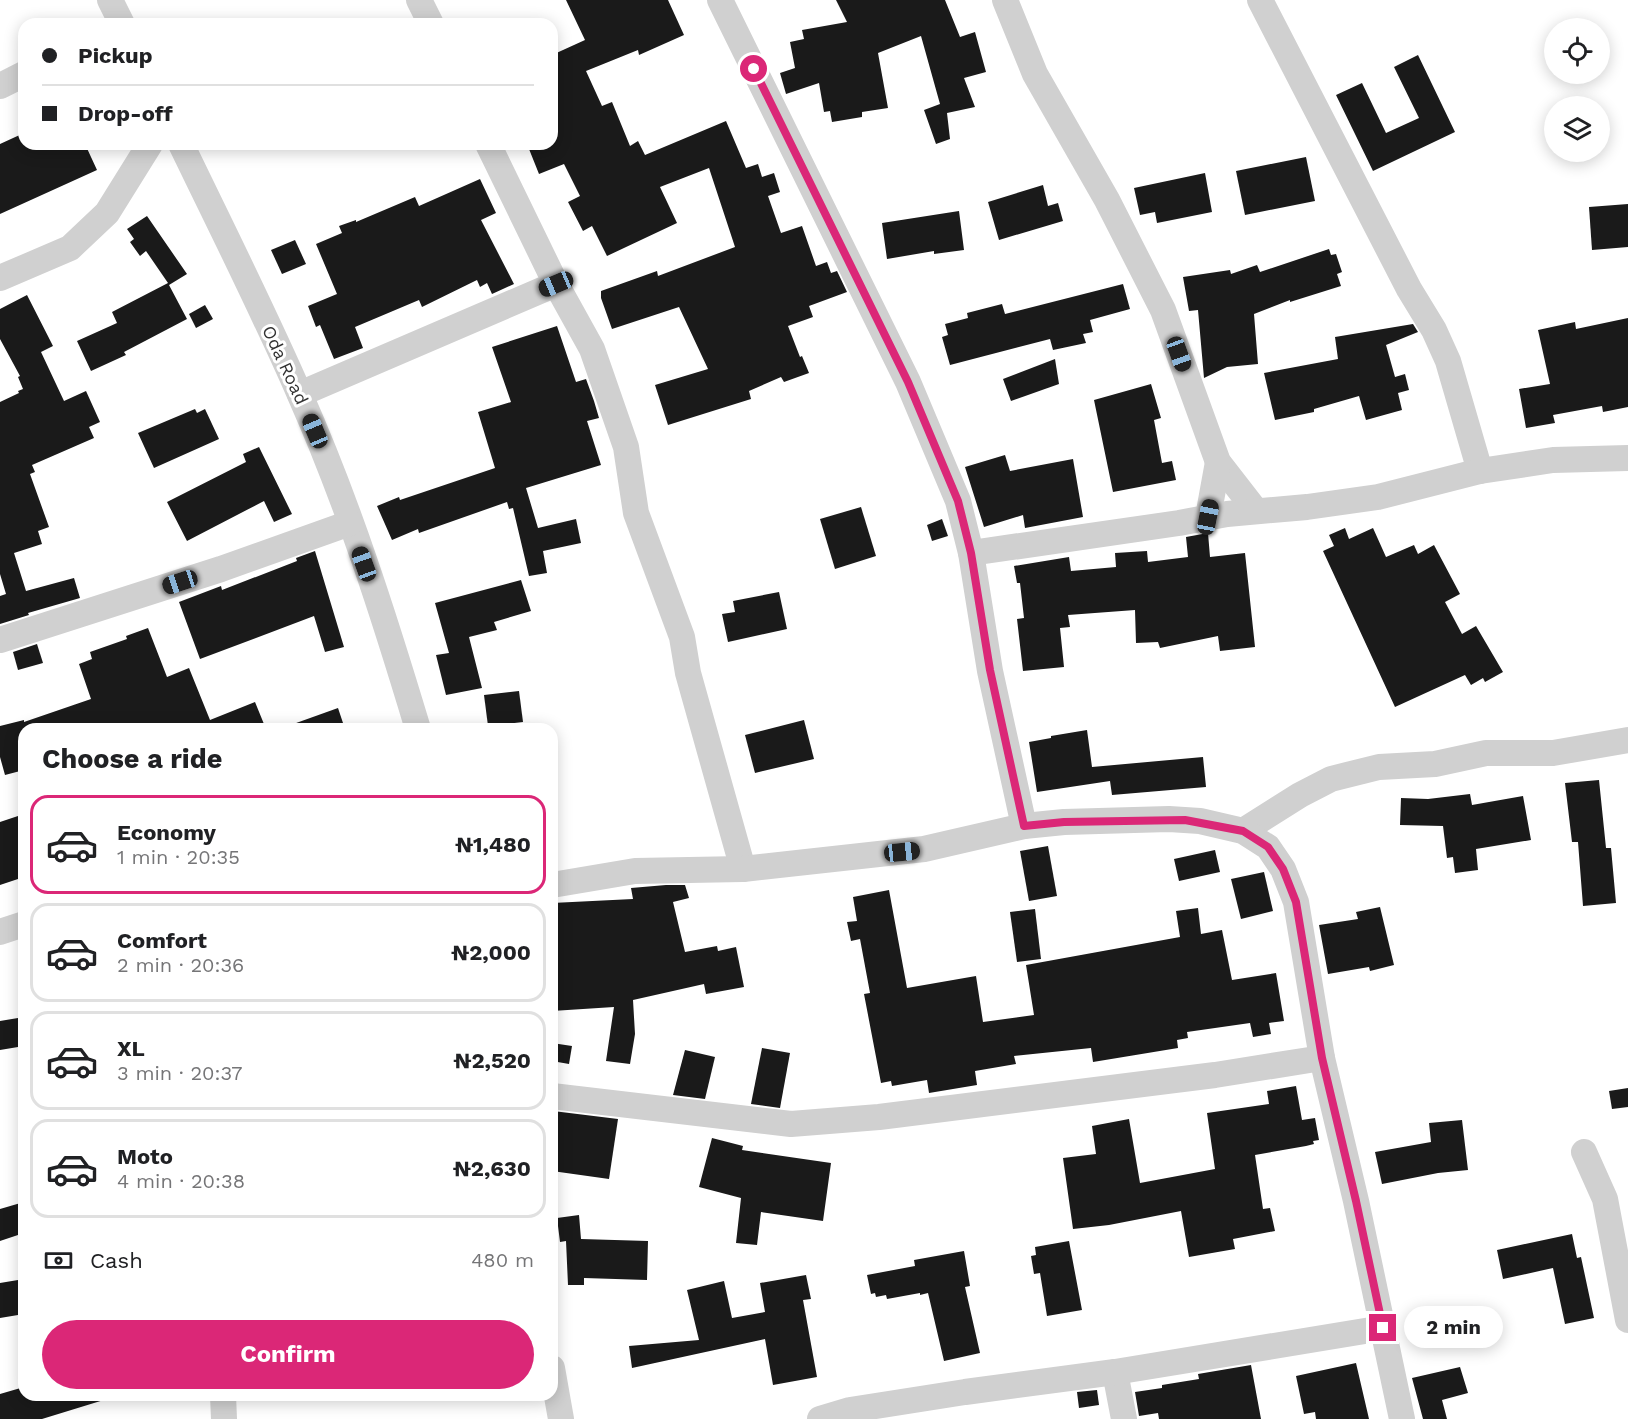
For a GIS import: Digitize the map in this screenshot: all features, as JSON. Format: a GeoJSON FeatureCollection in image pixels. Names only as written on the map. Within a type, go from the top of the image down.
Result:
{"type":"FeatureCollection","features":[{"type":"Feature","properties":{"kind":"street"},"geometry":{"type":"LineString","coordinates":[[419,0],[428,18]]}},
{"type":"Feature","properties":{"kind":"street"},"geometry":{"type":"LineString","coordinates":[[720,0],[908,382],[958,501],[971,553],[990,670],[1024,826]]}},
{"type":"Feature","properties":{"kind":"street"},"geometry":{"type":"LineString","coordinates":[[1005,0],[1035,74],[1107,200],[1163,310],[1218,462],[1256,511]]}},
{"type":"Feature","properties":{"kind":"street"},"geometry":{"type":"LineString","coordinates":[[1260,0],[1408,289],[1434,330],[1448,361],[1480,471]]}},
{"type":"Feature","properties":{"kind":"street"},"geometry":{"type":"LineString","coordinates":[[0,86],[18,77]]}},
{"type":"Feature","properties":{"kind":"street"},"geometry":{"type":"LineString","coordinates":[[0,278],[70,248],[107,213],[146,150]]}},
{"type":"Feature","properties":{"kind":"street","name":"Oda Road"},"geometry":{"type":"LineString","coordinates":[[184,150],[300,394],[350,523],[393,645],[416,723]]}},
{"type":"Feature","properties":{"kind":"street"},"geometry":{"type":"LineString","coordinates":[[491,150],[556,284],[592,349],[626,447],[636,513],[682,637],[688,673],[743,869]]}},
{"type":"Feature","properties":{"kind":"street"},"geometry":{"type":"LineString","coordinates":[[300,394],[556,284]]}},
{"type":"Feature","properties":{"kind":"street"},"geometry":{"type":"LineString","coordinates":[[971,553],[1208,517],[1378,497],[1480,471],[1553,460],[1628,458]]}},
{"type":"Feature","properties":{"kind":"street"},"geometry":{"type":"LineString","coordinates":[[1208,517],[1218,462]]}},
{"type":"Feature","properties":{"kind":"street"},"geometry":{"type":"LineString","coordinates":[[0,640],[221,569],[350,523]]}},
{"type":"Feature","properties":{"kind":"street"},"geometry":{"type":"LineString","coordinates":[[1243,831],[1330,779],[1379,767],[1435,764],[1486,753],[1553,753],[1628,741]]}},
{"type":"Feature","properties":{"kind":"street"},"geometry":{"type":"LineString","coordinates":[[558,884],[635,872],[743,869],[924,849],[1024,826],[1064,822],[1169,819],[1200,821],[1243,831],[1268,847],[1283,869],[1296,902],[1322,1058],[1356,1201],[1402,1419]]}},
{"type":"Feature","properties":{"kind":"street"},"geometry":{"type":"LineString","coordinates":[[0,932],[18,926]]}},
{"type":"Feature","properties":{"kind":"street"},"geometry":{"type":"LineString","coordinates":[[558,1097],[791,1124],[891,1116],[1215,1075],[1322,1058]]}},
{"type":"Feature","properties":{"kind":"street"},"geometry":{"type":"LineString","coordinates":[[1584,1152],[1605,1199],[1628,1320]]}},
{"type":"Feature","properties":{"kind":"street"},"geometry":{"type":"LineString","coordinates":[[820,1419],[965,1392],[1115,1372],[1383,1328]]}},
{"type":"Feature","properties":{"kind":"street"},"geometry":{"type":"LineString","coordinates":[[1115,1372],[1124,1419]]}},
{"type":"Feature","properties":{"kind":"street"},"geometry":{"type":"LineString","coordinates":[[223,1401],[224,1419]]}},
{"type":"Feature","properties":{"kind":"street"},"geometry":{"type":"LineString","coordinates":[[558,1401],[561,1419]]}},
{"type":"Feature","properties":{"kind":"building"},"geometry":{"type":"Polygon","coordinates":[[[566,0],[668,0],[684,35],[639,55],[638,50],[586,71],[602,106],[612,102],[630,146],[638,141],[645,155],[726,121],[746,168],[758,164],[762,177],[774,173],[780,192],[768,196],[781,233],[802,226],[816,266],[827,262],[831,273],[837,271],[847,292],[809,306],[813,317],[788,326],[809,373],[784,382],[781,377],[749,391],[751,399],[668,425],[655,385],[708,369],[679,307],[612,329],[601,298],[601,291],[657,271],[658,276],[735,247],[709,168],[660,187],[677,223],[607,256],[592,226],[583,231],[568,202],[580,196],[564,164],[539,174],[529,150],[558,150],[558,52],[585,40],[566,0]]]}},
{"type":"Feature","properties":{"kind":"building"},"geometry":{"type":"Polygon","coordinates":[[[836,0],[945,0],[960,37],[975,32],[986,72],[964,78],[975,107],[947,113],[950,139],[936,144],[924,110],[940,104],[921,36],[878,53],[888,108],[862,112],[862,117],[832,122],[830,111],[824,112],[819,83],[786,94],[780,73],[795,68],[790,42],[804,39],[802,30],[847,22],[836,0]]]}},
{"type":"Feature","properties":{"kind":"building"},"geometry":{"type":"Polygon","coordinates":[[[1418,55],[1455,132],[1373,171],[1336,95],[1362,83],[1386,133],[1419,118],[1394,67],[1418,55]]]}},
{"type":"Feature","properties":{"kind":"building"},"geometry":{"type":"Polygon","coordinates":[[[18,136],[18,150],[88,150],[97,170],[0,214],[0,144],[18,136]]]}},
{"type":"Feature","properties":{"kind":"building"},"geometry":{"type":"Polygon","coordinates":[[[1306,157],[1315,201],[1245,215],[1236,171],[1306,157]]]}},
{"type":"Feature","properties":{"kind":"building"},"geometry":{"type":"Polygon","coordinates":[[[1205,173],[1212,212],[1157,223],[1155,212],[1140,215],[1134,188],[1205,173]]]}},
{"type":"Feature","properties":{"kind":"building"},"geometry":{"type":"Polygon","coordinates":[[[480,179],[496,213],[481,220],[514,284],[492,294],[487,283],[480,287],[477,280],[422,307],[419,300],[355,327],[363,348],[334,359],[320,325],[316,327],[308,306],[337,294],[316,244],[342,233],[339,226],[356,220],[356,222],[415,197],[419,206],[480,179]]]}},
{"type":"Feature","properties":{"kind":"building"},"geometry":{"type":"Polygon","coordinates":[[[1043,185],[1048,206],[1058,203],[1063,221],[999,240],[988,202],[1043,185]]]}},
{"type":"Feature","properties":{"kind":"building"},"geometry":{"type":"Polygon","coordinates":[[[1628,204],[1628,247],[1592,250],[1589,207],[1628,204]]]}},
{"type":"Feature","properties":{"kind":"building"},"geometry":{"type":"Polygon","coordinates":[[[959,211],[964,250],[934,254],[934,251],[887,259],[882,223],[959,211]]]}},
{"type":"Feature","properties":{"kind":"building"},"geometry":{"type":"Polygon","coordinates":[[[147,216],[187,274],[169,285],[187,319],[124,352],[126,355],[91,371],[77,341],[117,323],[112,312],[168,283],[146,251],[140,256],[130,242],[134,239],[127,229],[147,216]]]}},
{"type":"Feature","properties":{"kind":"building"},"geometry":{"type":"Polygon","coordinates":[[[295,240],[306,264],[282,274],[271,250],[295,240]]]}},
{"type":"Feature","properties":{"kind":"building"},"geometry":{"type":"Polygon","coordinates":[[[1329,249],[1331,255],[1336,254],[1342,272],[1337,274],[1341,286],[1290,302],[1290,300],[1254,314],[1258,364],[1227,367],[1204,378],[1198,310],[1189,311],[1183,277],[1230,270],[1231,274],[1257,265],[1260,272],[1329,249]]]}},
{"type":"Feature","properties":{"kind":"building"},"geometry":{"type":"Polygon","coordinates":[[[1123,284],[1130,309],[1090,320],[1093,332],[1083,334],[1086,343],[1053,350],[1050,339],[950,365],[942,337],[948,335],[945,324],[968,318],[967,313],[1002,304],[1005,314],[1123,284]]]}},
{"type":"Feature","properties":{"kind":"building"},"geometry":{"type":"Polygon","coordinates":[[[27,295],[53,346],[41,352],[64,401],[86,391],[100,422],[89,427],[94,438],[32,465],[35,472],[30,474],[49,527],[38,531],[42,544],[14,553],[26,591],[74,578],[80,598],[28,613],[29,615],[0,624],[0,596],[6,594],[0,574],[0,402],[23,389],[18,377],[20,376],[0,339],[0,309],[27,295]]]}},
{"type":"Feature","properties":{"kind":"building"},"geometry":{"type":"Polygon","coordinates":[[[205,305],[213,319],[196,328],[189,314],[205,305]]]}},
{"type":"Feature","properties":{"kind":"building"},"geometry":{"type":"Polygon","coordinates":[[[1628,318],[1628,407],[1603,412],[1602,406],[1553,415],[1555,423],[1526,428],[1519,389],[1550,384],[1538,330],[1575,322],[1576,329],[1628,318]]]}},
{"type":"Feature","properties":{"kind":"building"},"geometry":{"type":"Polygon","coordinates":[[[1413,324],[1418,332],[1386,345],[1395,377],[1405,374],[1409,390],[1398,393],[1402,410],[1366,420],[1359,396],[1314,409],[1314,412],[1275,420],[1264,373],[1338,359],[1335,337],[1413,324]]]}},
{"type":"Feature","properties":{"kind":"building"},"geometry":{"type":"Polygon","coordinates":[[[557,326],[576,382],[586,379],[594,401],[599,418],[587,421],[601,465],[526,488],[538,528],[576,519],[581,543],[543,551],[547,573],[529,576],[513,508],[509,509],[507,502],[419,533],[418,529],[392,540],[377,506],[399,497],[400,500],[495,468],[478,412],[511,402],[492,347],[557,326]]]}},
{"type":"Feature","properties":{"kind":"building"},"geometry":{"type":"Polygon","coordinates":[[[1055,359],[1059,384],[1011,401],[1003,379],[1055,359]]]}},
{"type":"Feature","properties":{"kind":"building"},"geometry":{"type":"Polygon","coordinates":[[[1151,384],[1161,418],[1154,420],[1162,463],[1172,461],[1176,480],[1113,492],[1094,400],[1151,384]]]}},
{"type":"Feature","properties":{"kind":"building"},"geometry":{"type":"Polygon","coordinates":[[[195,409],[197,413],[205,409],[219,439],[154,468],[138,433],[195,409]]]}},
{"type":"Feature","properties":{"kind":"building"},"geometry":{"type":"Polygon","coordinates":[[[259,447],[292,514],[274,522],[264,501],[187,541],[167,502],[246,462],[243,454],[259,447]]]}},
{"type":"Feature","properties":{"kind":"building"},"geometry":{"type":"Polygon","coordinates":[[[1005,455],[1010,471],[1073,459],[1083,517],[1025,528],[1023,515],[984,527],[965,467],[1005,455]]]}},
{"type":"Feature","properties":{"kind":"building"},"geometry":{"type":"Polygon","coordinates":[[[861,507],[876,556],[835,569],[820,519],[861,507]]]}},
{"type":"Feature","properties":{"kind":"building"},"geometry":{"type":"Polygon","coordinates":[[[942,519],[948,536],[932,541],[927,525],[942,519]]]}},
{"type":"Feature","properties":{"kind":"building"},"geometry":{"type":"Polygon","coordinates":[[[1345,528],[1349,539],[1373,528],[1386,557],[1414,545],[1418,554],[1434,545],[1460,594],[1445,602],[1462,634],[1476,626],[1503,672],[1485,682],[1483,678],[1471,685],[1465,675],[1395,707],[1323,551],[1334,546],[1329,535],[1345,528]]]}},
{"type":"Feature","properties":{"kind":"building"},"geometry":{"type":"Polygon","coordinates":[[[1208,533],[1210,557],[1245,553],[1255,647],[1220,651],[1218,636],[1160,648],[1158,642],[1136,643],[1135,610],[1068,615],[1070,627],[1060,628],[1064,667],[1023,671],[1017,619],[1024,618],[1020,583],[1017,583],[1014,566],[1069,557],[1071,571],[1116,567],[1115,553],[1147,551],[1148,562],[1188,557],[1186,537],[1208,533]]]}},
{"type":"Feature","properties":{"kind":"building"},"geometry":{"type":"Polygon","coordinates":[[[315,551],[344,647],[325,652],[314,616],[200,659],[179,602],[221,586],[222,590],[297,561],[296,558],[315,551]]]}},
{"type":"Feature","properties":{"kind":"building"},"geometry":{"type":"Polygon","coordinates":[[[521,580],[531,611],[494,622],[497,630],[469,637],[482,688],[446,695],[436,655],[449,653],[435,603],[521,580]]]}},
{"type":"Feature","properties":{"kind":"building"},"geometry":{"type":"Polygon","coordinates":[[[779,592],[787,629],[728,642],[722,614],[735,612],[733,601],[779,592]]]}},
{"type":"Feature","properties":{"kind":"building"},"geometry":{"type":"Polygon","coordinates":[[[148,628],[167,677],[189,668],[210,720],[255,702],[264,723],[18,723],[18,772],[5,775],[0,757],[0,726],[24,720],[24,722],[91,699],[79,664],[92,659],[90,652],[127,639],[126,636],[148,628]]]}},
{"type":"Feature","properties":{"kind":"building"},"geometry":{"type":"Polygon","coordinates":[[[37,644],[43,663],[18,670],[13,652],[37,644]]]}},
{"type":"Feature","properties":{"kind":"building"},"geometry":{"type":"Polygon","coordinates":[[[519,691],[523,722],[488,723],[484,695],[519,691]]]}},
{"type":"Feature","properties":{"kind":"building"},"geometry":{"type":"Polygon","coordinates":[[[338,708],[343,723],[296,723],[338,708]]]}},
{"type":"Feature","properties":{"kind":"building"},"geometry":{"type":"Polygon","coordinates":[[[804,720],[814,759],[755,773],[745,735],[804,720]]]}},
{"type":"Feature","properties":{"kind":"building"},"geometry":{"type":"Polygon","coordinates":[[[1087,730],[1092,767],[1203,757],[1206,787],[1112,795],[1110,781],[1037,792],[1029,742],[1087,730]]]}},
{"type":"Feature","properties":{"kind":"building"},"geometry":{"type":"Polygon","coordinates":[[[1599,780],[1606,848],[1611,848],[1616,903],[1583,906],[1578,842],[1572,842],[1565,783],[1599,780]]]}},
{"type":"Feature","properties":{"kind":"building"},"geometry":{"type":"Polygon","coordinates":[[[1470,794],[1472,805],[1523,796],[1531,840],[1476,849],[1478,870],[1455,873],[1453,857],[1447,858],[1443,826],[1400,825],[1401,798],[1428,799],[1470,794]]]}},
{"type":"Feature","properties":{"kind":"building"},"geometry":{"type":"Polygon","coordinates":[[[18,816],[18,879],[0,885],[0,822],[18,816]]]}},
{"type":"Feature","properties":{"kind":"building"},"geometry":{"type":"Polygon","coordinates":[[[1048,846],[1057,896],[1029,901],[1020,851],[1048,846]]]}},
{"type":"Feature","properties":{"kind":"building"},"geometry":{"type":"Polygon","coordinates":[[[1215,850],[1220,872],[1179,881],[1174,859],[1215,850]]]}},
{"type":"Feature","properties":{"kind":"building"},"geometry":{"type":"Polygon","coordinates":[[[1264,872],[1273,911],[1241,919],[1231,879],[1264,872]]]}},
{"type":"Feature","properties":{"kind":"building"},"geometry":{"type":"Polygon","coordinates":[[[685,885],[689,898],[673,902],[685,952],[717,946],[718,951],[736,947],[744,987],[706,994],[704,984],[633,1000],[635,1034],[630,1064],[606,1061],[614,1007],[558,1011],[558,903],[633,899],[631,888],[685,885]]]}},
{"type":"Feature","properties":{"kind":"building"},"geometry":{"type":"Polygon","coordinates":[[[889,890],[907,988],[976,976],[983,1022],[1034,1015],[1026,965],[1180,937],[1176,911],[1198,908],[1201,934],[1222,930],[1232,980],[1276,973],[1284,1021],[1269,1023],[1271,1034],[1253,1037],[1250,1023],[1187,1032],[1188,1038],[1177,1040],[1178,1048],[1093,1062],[1091,1048],[1014,1056],[1016,1064],[975,1071],[977,1085],[929,1093],[927,1080],[892,1086],[891,1081],[881,1083],[864,994],[870,993],[860,939],[851,941],[847,922],[857,921],[853,897],[889,890]]]}},
{"type":"Feature","properties":{"kind":"building"},"geometry":{"type":"Polygon","coordinates":[[[1380,907],[1394,965],[1370,971],[1369,967],[1328,974],[1319,925],[1358,919],[1356,912],[1380,907]]]}},
{"type":"Feature","properties":{"kind":"building"},"geometry":{"type":"Polygon","coordinates":[[[1035,909],[1041,959],[1017,962],[1010,912],[1035,909]]]}},
{"type":"Feature","properties":{"kind":"building"},"geometry":{"type":"Polygon","coordinates":[[[18,1018],[18,1047],[0,1050],[0,1021],[18,1018]]]}},
{"type":"Feature","properties":{"kind":"building"},"geometry":{"type":"Polygon","coordinates":[[[558,1044],[572,1046],[569,1064],[558,1062],[558,1044]]]}},
{"type":"Feature","properties":{"kind":"building"},"geometry":{"type":"Polygon","coordinates":[[[762,1048],[790,1053],[780,1108],[751,1104],[762,1048]]]}},
{"type":"Feature","properties":{"kind":"building"},"geometry":{"type":"Polygon","coordinates":[[[685,1050],[715,1057],[705,1099],[673,1095],[685,1050]]]}},
{"type":"Feature","properties":{"kind":"building"},"geometry":{"type":"Polygon","coordinates":[[[1296,1086],[1302,1120],[1315,1118],[1319,1140],[1306,1146],[1255,1155],[1263,1209],[1270,1208],[1275,1231],[1233,1239],[1235,1249],[1189,1257],[1181,1211],[1109,1225],[1073,1229],[1063,1158],[1096,1154],[1092,1126],[1129,1119],[1140,1183],[1215,1169],[1207,1113],[1269,1104],[1267,1091],[1296,1086]]]}},
{"type":"Feature","properties":{"kind":"building"},"geometry":{"type":"Polygon","coordinates":[[[1628,1088],[1628,1107],[1612,1109],[1609,1091],[1628,1088]]]}},
{"type":"Feature","properties":{"kind":"building"},"geometry":{"type":"Polygon","coordinates":[[[558,1112],[618,1119],[609,1179],[558,1172],[558,1112]]]}},
{"type":"Feature","properties":{"kind":"building"},"geometry":{"type":"Polygon","coordinates":[[[1462,1120],[1468,1170],[1438,1173],[1382,1184],[1375,1152],[1431,1142],[1429,1123],[1462,1120]]]}},
{"type":"Feature","properties":{"kind":"building"},"geometry":{"type":"Polygon","coordinates":[[[712,1138],[743,1146],[742,1150],[831,1163],[823,1221],[761,1212],[757,1245],[736,1243],[741,1198],[699,1187],[712,1138]]]}},
{"type":"Feature","properties":{"kind":"building"},"geometry":{"type":"Polygon","coordinates":[[[18,1204],[18,1235],[0,1241],[0,1209],[18,1204]]]}},
{"type":"Feature","properties":{"kind":"building"},"geometry":{"type":"Polygon","coordinates":[[[579,1215],[581,1239],[648,1241],[647,1280],[584,1278],[584,1285],[568,1285],[566,1241],[560,1242],[558,1218],[579,1215]]]}},
{"type":"Feature","properties":{"kind":"building"},"geometry":{"type":"Polygon","coordinates":[[[1572,1234],[1577,1258],[1581,1257],[1594,1318],[1565,1324],[1553,1268],[1503,1279],[1497,1250],[1572,1234]]]}},
{"type":"Feature","properties":{"kind":"building"},"geometry":{"type":"Polygon","coordinates":[[[1069,1241],[1082,1310],[1047,1316],[1040,1273],[1034,1274],[1031,1256],[1036,1255],[1035,1247],[1069,1241]]]}},
{"type":"Feature","properties":{"kind":"building"},"geometry":{"type":"Polygon","coordinates":[[[964,1251],[970,1286],[965,1287],[980,1353],[944,1361],[928,1293],[887,1299],[886,1295],[876,1297],[875,1293],[871,1294],[867,1275],[915,1266],[914,1260],[964,1251]]]}},
{"type":"Feature","properties":{"kind":"building"},"geometry":{"type":"Polygon","coordinates":[[[806,1275],[811,1299],[803,1300],[817,1377],[773,1385],[765,1339],[632,1368],[629,1346],[699,1340],[687,1290],[724,1281],[732,1318],[765,1312],[760,1283],[806,1275]]]}},
{"type":"Feature","properties":{"kind":"building"},"geometry":{"type":"Polygon","coordinates":[[[18,1280],[18,1315],[0,1318],[0,1283],[18,1280]]]}},
{"type":"Feature","properties":{"kind":"building"},"geometry":{"type":"Polygon","coordinates":[[[1356,1363],[1369,1419],[1316,1419],[1315,1412],[1304,1414],[1296,1376],[1356,1363]]]}},
{"type":"Feature","properties":{"kind":"building"},"geometry":{"type":"Polygon","coordinates":[[[1251,1365],[1261,1419],[1159,1419],[1158,1413],[1139,1416],[1135,1392],[1199,1379],[1198,1374],[1251,1365]]]}},
{"type":"Feature","properties":{"kind":"building"},"geometry":{"type":"Polygon","coordinates":[[[1460,1367],[1468,1393],[1442,1400],[1447,1419],[1423,1419],[1412,1378],[1460,1367]]]}},
{"type":"Feature","properties":{"kind":"building"},"geometry":{"type":"Polygon","coordinates":[[[18,1389],[18,1401],[100,1401],[42,1419],[0,1419],[0,1394],[18,1389]]]}},
{"type":"Feature","properties":{"kind":"building"},"geometry":{"type":"Polygon","coordinates":[[[1097,1390],[1099,1405],[1079,1408],[1077,1392],[1097,1390]]]}},
{"type":"Feature","properties":{"kind":"route"},"geometry":{"type":"LineString","coordinates":[[754,69],[908,382],[958,501],[971,553],[990,670],[1024,826],[1064,822],[1169,819],[1200,821],[1243,831],[1268,847],[1283,869],[1296,902],[1322,1058],[1383,1328]]}}]}
